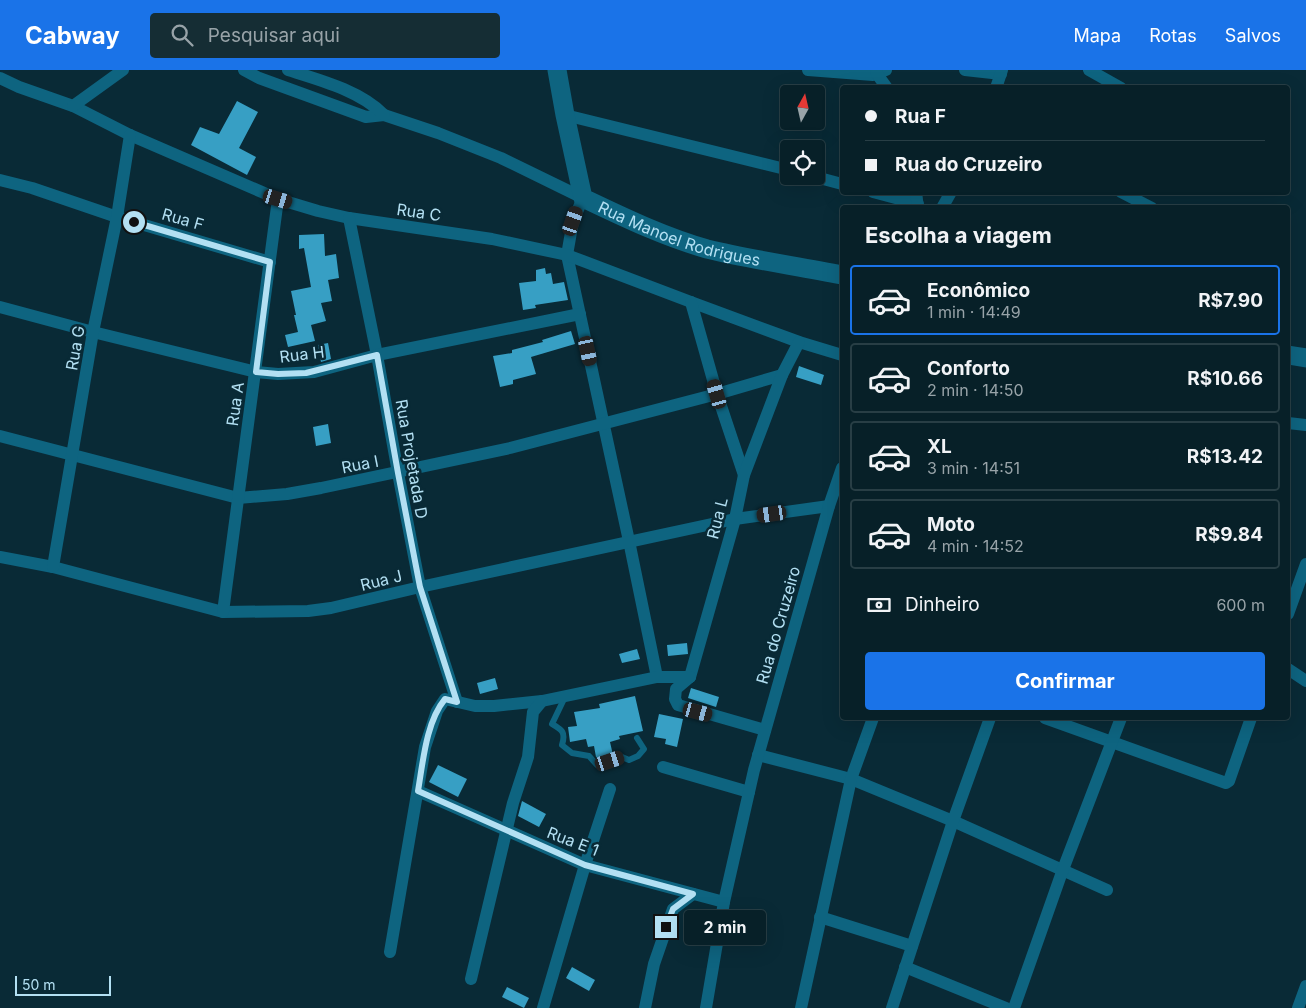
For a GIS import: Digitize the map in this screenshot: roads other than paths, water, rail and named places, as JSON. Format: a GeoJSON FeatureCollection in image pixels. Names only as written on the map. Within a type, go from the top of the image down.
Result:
{"type":"FeatureCollection","features":[{"type":"Feature","properties":{"kind":"street"},"geometry":{"type":"LineString","coordinates":[[73,106],[123,70]]}},
{"type":"Feature","properties":{"kind":"street"},"geometry":{"type":"LineString","coordinates":[[244,70],[259,78],[366,117],[384,115]]}},
{"type":"Feature","properties":{"kind":"street"},"geometry":{"type":"LineString","coordinates":[[288,70],[317,75],[366,100],[384,115]]}},
{"type":"Feature","properties":{"kind":"street"},"geometry":{"type":"LineString","coordinates":[[557,70],[583,198],[573,221],[567,255],[657,678]]}},
{"type":"Feature","properties":{"kind":"street"},"geometry":{"type":"LineString","coordinates":[[808,70],[853,74],[880,71],[886,85]]}},
{"type":"Feature","properties":{"kind":"street"},"geometry":{"type":"LineString","coordinates":[[965,70],[1001,72],[997,85]]}},
{"type":"Feature","properties":{"kind":"street"},"geometry":{"type":"LineString","coordinates":[[1089,70],[1116,85]]}},
{"type":"Feature","properties":{"kind":"street"},"geometry":{"type":"LineString","coordinates":[[315,98],[317,75]]}},
{"type":"Feature","properties":{"kind":"street","name":"Rua C"},"geometry":{"type":"LineString","coordinates":[[0,78],[73,106],[130,135],[278,199],[349,218],[492,239],[567,255],[690,302],[840,355]]}},
{"type":"Feature","properties":{"kind":"street","name":"Rua Manoel Rodrigues"},"geometry":{"type":"LineString","coordinates":[[384,115],[438,133],[501,158],[641,225],[707,248],[840,275]]}},
{"type":"Feature","properties":{"kind":"street"},"geometry":{"type":"LineString","coordinates":[[565,115],[780,168]]}},
{"type":"Feature","properties":{"kind":"street","name":"Rua G"},"geometry":{"type":"LineString","coordinates":[[53,567],[74,455],[93,332],[117,216],[130,135]]}},
{"type":"Feature","properties":{"kind":"street"},"geometry":{"type":"LineString","coordinates":[[825,179],[840,183]]}},
{"type":"Feature","properties":{"kind":"street","name":"Rua F"},"geometry":{"type":"LineString","coordinates":[[0,180],[32,188],[117,216],[270,262]]}},
{"type":"Feature","properties":{"kind":"street"},"geometry":{"type":"LineString","coordinates":[[888,195],[917,201]]}},
{"type":"Feature","properties":{"kind":"street"},"geometry":{"type":"LineString","coordinates":[[1127,195],[1146,205]]}},
{"type":"Feature","properties":{"kind":"street","name":"Rua A"},"geometry":{"type":"LineString","coordinates":[[223,612],[278,199]]}},
{"type":"Feature","properties":{"kind":"street","name":"Rua Projetada D"},"geometry":{"type":"LineString","coordinates":[[349,218],[377,355],[420,587],[457,702]]}},
{"type":"Feature","properties":{"kind":"street"},"geometry":{"type":"LineString","coordinates":[[690,302],[717,394],[744,475]]}},
{"type":"Feature","properties":{"kind":"street","name":"Rua H"},"geometry":{"type":"LineString","coordinates":[[0,307],[256,372],[278,374],[306,373],[377,355],[580,314]]}},
{"type":"Feature","properties":{"kind":"street","name":"Rua L"},"geometry":{"type":"LineString","coordinates":[[690,676],[735,519],[744,475],[782,375],[799,342]]}},
{"type":"Feature","properties":{"kind":"street"},"geometry":{"type":"LineString","coordinates":[[1290,355],[1306,358]]}},
{"type":"Feature","properties":{"kind":"street","name":"Rua I"},"geometry":{"type":"LineString","coordinates":[[0,436],[238,498],[287,494],[398,473],[510,448],[717,394],[782,375]]}},
{"type":"Feature","properties":{"kind":"street"},"geometry":{"type":"LineString","coordinates":[[1290,423],[1306,425]]}},
{"type":"Feature","properties":{"kind":"street","name":"Rua do Cruzeiro"},"geometry":{"type":"LineString","coordinates":[[706,1008],[724,902],[758,755],[829,506],[840,474]]}},
{"type":"Feature","properties":{"kind":"street","name":"Rua J"},"geometry":{"type":"LineString","coordinates":[[0,557],[53,567],[223,612],[308,611],[331,608],[735,519],[829,506]]}},
{"type":"Feature","properties":{"kind":"street"},"geometry":{"type":"LineString","coordinates":[[1290,609],[1303,580],[1306,564]]}},
{"type":"Feature","properties":{"kind":"street"},"geometry":{"type":"LineString","coordinates":[[1290,670],[1306,681]]}},
{"type":"Feature","properties":{"kind":"street"},"geometry":{"type":"LineString","coordinates":[[690,676],[676,689],[675,699],[678,705],[765,730]]}},
{"type":"Feature","properties":{"kind":"street"},"geometry":{"type":"LineString","coordinates":[[390,952],[425,747],[437,711],[445,699],[484,707],[542,701],[657,678],[690,676]]}},
{"type":"Feature","properties":{"kind":"street"},"geometry":{"type":"LineString","coordinates":[[471,979],[516,790],[528,757],[533,712],[542,701]]}},
{"type":"Feature","properties":{"kind":"street"},"geometry":{"type":"LineString","coordinates":[[801,1008],[852,779],[872,720]]}},
{"type":"Feature","properties":{"kind":"street"},"geometry":{"type":"LineString","coordinates":[[892,1008],[953,821],[989,720]]}},
{"type":"Feature","properties":{"kind":"street"},"geometry":{"type":"LineString","coordinates":[[1050,720],[1227,783],[1250,720]]}},
{"type":"Feature","properties":{"kind":"street"},"geometry":{"type":"LineString","coordinates":[[1014,1008],[1062,872],[1120,720]]}},
{"type":"Feature","properties":{"kind":"street"},"geometry":{"type":"LineString","coordinates":[[758,755],[852,779],[953,821],[1062,872],[1107,890]]}},
{"type":"Feature","properties":{"kind":"street"},"geometry":{"type":"LineString","coordinates":[[663,767],[749,792]]}},
{"type":"Feature","properties":{"kind":"street"},"geometry":{"type":"LineString","coordinates":[[544,1008],[585,865],[610,789]]}},
{"type":"Feature","properties":{"kind":"street","name":"Rua E 1"},"geometry":{"type":"LineString","coordinates":[[418,791],[585,865],[724,902]]}},
{"type":"Feature","properties":{"kind":"street"},"geometry":{"type":"LineString","coordinates":[[645,1008],[654,964],[673,909],[693,894]]}},
{"type":"Feature","properties":{"kind":"street"},"geometry":{"type":"LineString","coordinates":[[820,917],[912,946]]}},
{"type":"Feature","properties":{"kind":"street"},"geometry":{"type":"LineString","coordinates":[[905,967],[1006,1008]]}},
{"type":"Feature","properties":{"kind":"street"},"geometry":{"type":"LineString","coordinates":[[1298,1008],[1306,986]]}},
{"type":"Feature","properties":{"kind":"lane"},"geometry":{"type":"LineString","coordinates":[[565,696],[552,724],[561,730],[564,738],[562,745],[572,753],[589,756],[597,765],[622,757],[629,760],[638,756],[644,749],[637,738]]}}]}
